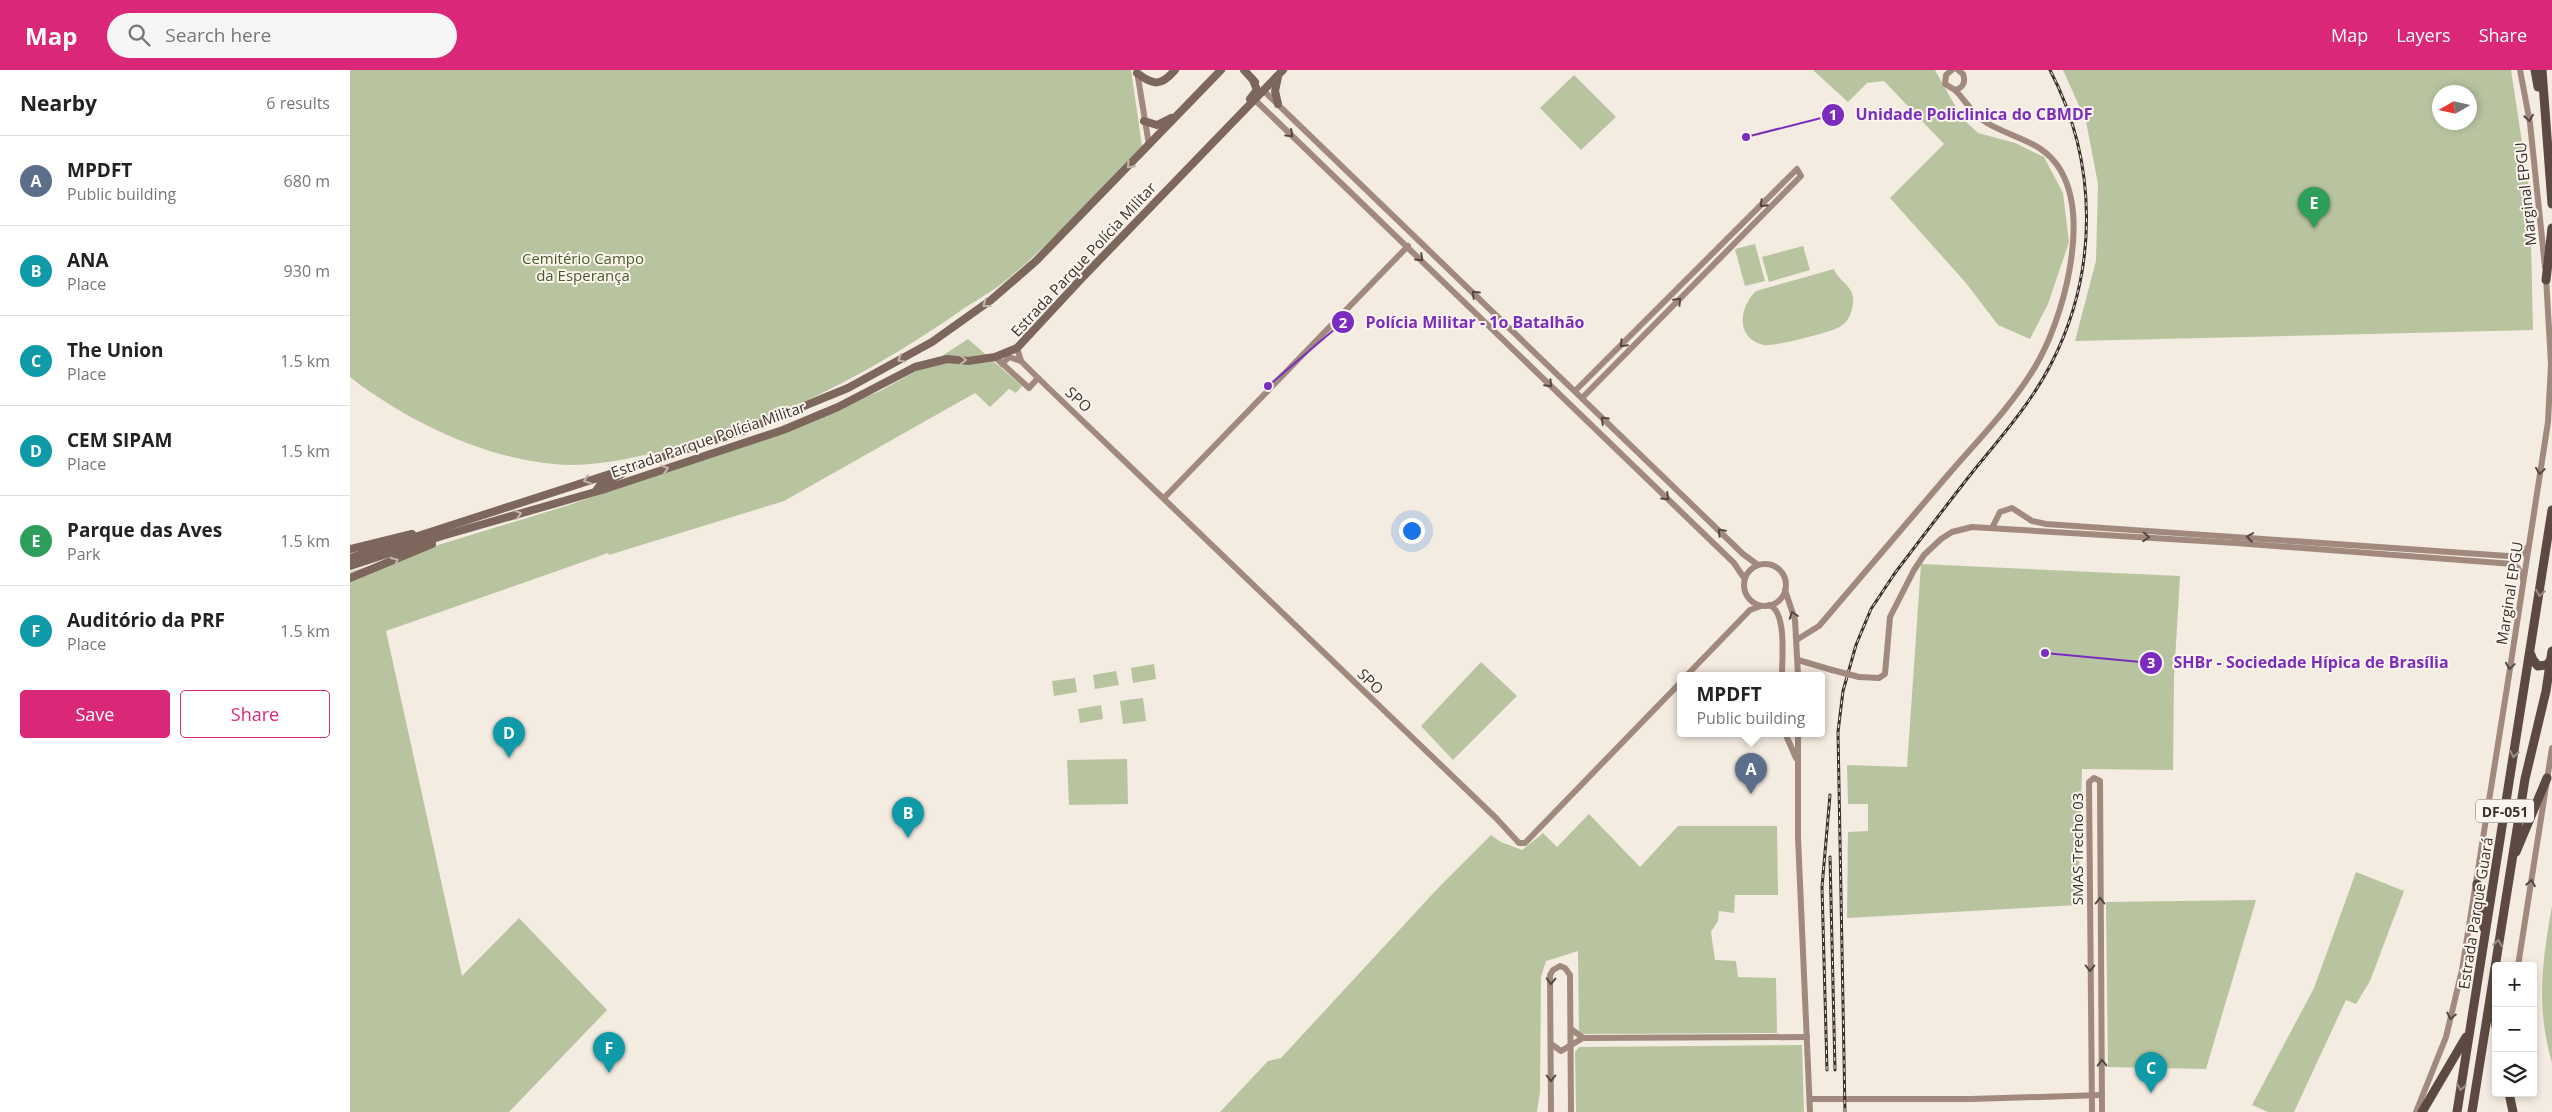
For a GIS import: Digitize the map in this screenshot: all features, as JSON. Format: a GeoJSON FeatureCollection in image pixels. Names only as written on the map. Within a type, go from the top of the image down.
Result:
{"type":"FeatureCollection","features":[{"type":"Feature","properties":{"kind":"highway"},"geometry":{"type":"LineString","coordinates":[[2535,70],[2545,122]]}},
{"type":"Feature","properties":{"kind":"highway"},"geometry":{"type":"LineString","coordinates":[[2542,70],[2552,204]]}},
{"type":"Feature","properties":{"kind":"highway"},"geometry":{"type":"LineString","coordinates":[[2546,280],[2552,228]]}},
{"type":"Feature","properties":{"kind":"highway","name":"Estrada Parque Guará"},"geometry":{"type":"LineString","coordinates":[[2457,1112],[2552,510]]}},
{"type":"Feature","properties":{"kind":"highway","name":"Estrada Parque Guará"},"geometry":{"type":"LineString","coordinates":[[2494,962],[2525,779],[2546,691],[2552,651]]}},
{"type":"Feature","properties":{"kind":"highway"},"geometry":{"type":"LineString","coordinates":[[2531,652],[2533,660],[2538,666],[2545,666],[2550,661]]}},
{"type":"Feature","properties":{"kind":"highway"},"geometry":{"type":"LineString","coordinates":[[2512,861],[2547,778]]}},
{"type":"Feature","properties":{"kind":"highway"},"geometry":{"type":"LineString","coordinates":[[2476,884],[2486,934]]}},
{"type":"Feature","properties":{"kind":"highway","name":"Estrada Parque Guará"},"geometry":{"type":"LineString","coordinates":[[2472,1112],[2492,976]]}},
{"type":"Feature","properties":{"kind":"highway"},"geometry":{"type":"LineString","coordinates":[[2422,1112],[2469,1033]]}},
{"type":"Feature","properties":{"kind":"highway"},"geometry":{"type":"LineString","coordinates":[[2510,1097],[2514,1112]]}},
{"type":"Feature","properties":{"kind":"main road"},"geometry":{"type":"LineString","coordinates":[[1137,71],[1147,81],[1156,83],[1166,80],[1175,70]]}},
{"type":"Feature","properties":{"kind":"main road","name":"Estrada Parque Polícia Militar"},"geometry":{"type":"LineString","coordinates":[[350,558],[431,530],[743,431],[797,411],[848,388],[943,335],[991,300],[1036,261],[1221,70]]}},
{"type":"Feature","properties":{"kind":"main road"},"geometry":{"type":"LineString","coordinates":[[1244,70],[1264,91]]}},
{"type":"Feature","properties":{"kind":"main road","name":"Estrada Parque Polícia Militar"},"geometry":{"type":"LineString","coordinates":[[350,566],[596,491],[783,430],[838,407],[916,367],[946,360],[995,357],[1017,348],[1283,70]]}},
{"type":"Feature","properties":{"kind":"main road"},"geometry":{"type":"LineString","coordinates":[[1278,77],[1275,91],[1278,104]]}},
{"type":"Feature","properties":{"kind":"main road"},"geometry":{"type":"LineString","coordinates":[[1196,160],[1211,140],[1255,93],[1257,88],[1253,80]]}},
{"type":"Feature","properties":{"kind":"main road"},"geometry":{"type":"LineString","coordinates":[[1144,120],[1157,125],[1175,117]]}},
{"type":"Feature","properties":{"kind":"main road"},"geometry":{"type":"LineString","coordinates":[[838,407],[832,405],[831,401],[848,388]]}},
{"type":"Feature","properties":{"kind":"main road"},"geometry":{"type":"LineString","coordinates":[[783,430],[801,418],[802,415],[797,411]]}},
{"type":"Feature","properties":{"kind":"main road"},"geometry":{"type":"LineString","coordinates":[[596,491],[606,481],[653,459]]}},
{"type":"Feature","properties":{"kind":"main road"},"geometry":{"type":"LineString","coordinates":[[350,578],[471,528]]}},
{"type":"Feature","properties":{"kind":"main road"},"geometry":{"type":"LineString","coordinates":[[350,549],[431,530]]}},
{"type":"Feature","properties":{"kind":"street"},"geometry":{"type":"LineString","coordinates":[[1798,639],[1819,626],[2007,405],[2035,366],[2051,335],[2060,310],[2072,252],[2072,204],[2067,183],[2057,164],[2048,154],[2022,137],[1987,123],[1971,110],[1956,90],[1948,87],[1944,80],[1943,70]]}},
{"type":"Feature","properties":{"kind":"street"},"geometry":{"type":"LineString","coordinates":[[1944,80],[1946,75],[1952,70]]}},
{"type":"Feature","properties":{"kind":"street"},"geometry":{"type":"LineString","coordinates":[[1958,70],[1965,78],[1963,86],[1965,100]]}},
{"type":"Feature","properties":{"kind":"street","name":"Marginal EPGU"},"geometry":{"type":"LineString","coordinates":[[2416,1112],[2446,1037],[2462,970],[2524,582],[2549,398],[2551,364],[2546,280],[2530,123],[2520,70]]}},
{"type":"Feature","properties":{"kind":"street"},"geometry":{"type":"LineString","coordinates":[[1137,71],[1148,144]]}},
{"type":"Feature","properties":{"kind":"street"},"geometry":{"type":"LineString","coordinates":[[1956,90],[1963,86]]}},
{"type":"Feature","properties":{"kind":"street"},"geometry":{"type":"LineString","coordinates":[[1264,91],[1743,554],[1758,564],[1768,564],[1778,568],[1785,578],[1785,590],[1795,620],[1798,639],[1798,672]]}},
{"type":"Feature","properties":{"kind":"street"},"geometry":{"type":"LineString","coordinates":[[1255,100],[1683,513],[1734,563],[1744,578]]}},
{"type":"Feature","properties":{"kind":"street"},"geometry":{"type":"LineString","coordinates":[[1582,398],[1647,333],[1690,283],[1797,169],[1802,175],[1736,236]]}},
{"type":"Feature","properties":{"kind":"street"},"geometry":{"type":"LineString","coordinates":[[1346,187],[1348,180],[1355,178]]}},
{"type":"Feature","properties":{"kind":"street"},"geometry":{"type":"LineString","coordinates":[[1788,178],[1793,184]]}},
{"type":"Feature","properties":{"kind":"street"},"geometry":{"type":"LineString","coordinates":[[1382,222],[1389,217],[1390,212]]}},
{"type":"Feature","properties":{"kind":"street"},"geometry":{"type":"LineString","coordinates":[[1164,498],[1408,246]]}},
{"type":"Feature","properties":{"kind":"street"},"geometry":{"type":"LineString","coordinates":[[1451,289],[1459,288],[1461,280]]}},
{"type":"Feature","properties":{"kind":"street"},"geometry":{"type":"LineString","coordinates":[[1575,391],[1690,283]]}},
{"type":"Feature","properties":{"kind":"street"},"geometry":{"type":"LineString","coordinates":[[1641,327],[1647,333]]}},
{"type":"Feature","properties":{"kind":"street","name":"SPO"},"geometry":{"type":"LineString","coordinates":[[1017,348],[1021,361],[1038,378],[1496,818],[1519,843],[1525,843],[1677,686]]}},
{"type":"Feature","properties":{"kind":"street"},"geometry":{"type":"LineString","coordinates":[[995,357],[1029,388],[1038,378]]}},
{"type":"Feature","properties":{"kind":"street"},"geometry":{"type":"LineString","coordinates":[[1002,364],[1009,357],[1021,361]]}},
{"type":"Feature","properties":{"kind":"street"},"geometry":{"type":"LineString","coordinates":[[1531,367],[1533,360],[1540,358]]}},
{"type":"Feature","properties":{"kind":"street"},"geometry":{"type":"LineString","coordinates":[[1601,366],[1610,370]]}},
{"type":"Feature","properties":{"kind":"street"},"geometry":{"type":"LineString","coordinates":[[1579,414],[1586,412],[1589,405]]}},
{"type":"Feature","properties":{"kind":"street"},"geometry":{"type":"LineString","coordinates":[[1683,513],[1692,503]]}},
{"type":"Feature","properties":{"kind":"street"},"geometry":{"type":"LineString","coordinates":[[1992,528],[1997,518],[2006,508],[2015,509],[2032,521],[2046,524],[2242,536],[2327,546],[2508,556],[2522,554],[2528,547]]}},
{"type":"Feature","properties":{"kind":"street"},"geometry":{"type":"LineString","coordinates":[[2017,529],[2022,522],[2022,514]]}},
{"type":"Feature","properties":{"kind":"street"},"geometry":{"type":"LineString","coordinates":[[1997,518],[2001,526],[2005,528]]}},
{"type":"Feature","properties":{"kind":"street"},"geometry":{"type":"LineString","coordinates":[[1798,660],[1860,676],[1879,678],[1885,674],[1890,617],[1924,555],[1952,532],[1972,527],[2513,564],[2518,568],[2524,582]]}},
{"type":"Feature","properties":{"kind":"street"},"geometry":{"type":"LineString","coordinates":[[1758,564],[1747,572],[1744,578],[1744,590],[1751,601],[1776,610],[1781,623],[1782,672]]}},
{"type":"Feature","properties":{"kind":"street"},"geometry":{"type":"LineString","coordinates":[[1690,672],[1750,610],[1779,600],[1785,590]]}},
{"type":"Feature","properties":{"kind":"street"},"geometry":{"type":"LineString","coordinates":[[1750,610],[1751,601]]}},
{"type":"Feature","properties":{"kind":"street"},"geometry":{"type":"LineString","coordinates":[[1787,737],[1797,762]]}},
{"type":"Feature","properties":{"kind":"street"},"geometry":{"type":"LineString","coordinates":[[1798,737],[1797,762],[1810,1112]]}},
{"type":"Feature","properties":{"kind":"street"},"geometry":{"type":"LineString","coordinates":[[2519,962],[2552,748]]}},
{"type":"Feature","properties":{"kind":"street","name":"SMAS Trecho 03"},"geometry":{"type":"LineString","coordinates":[[2092,1112],[2089,782],[2096,778],[2100,781],[2102,1112]]}},
{"type":"Feature","properties":{"kind":"street"},"geometry":{"type":"LineString","coordinates":[[1551,1112],[1550,974],[1560,966],[1565,968],[1570,975],[1571,1112]]}},
{"type":"Feature","properties":{"kind":"street"},"geometry":{"type":"LineString","coordinates":[[2091,1013],[2101,1013]]}},
{"type":"Feature","properties":{"kind":"street"},"geometry":{"type":"LineString","coordinates":[[1571,1029],[1584,1038],[1807,1037]]}},
{"type":"Feature","properties":{"kind":"street"},"geometry":{"type":"LineString","coordinates":[[1551,1044],[1562,1051],[1571,1048],[1584,1038]]}},
{"type":"Feature","properties":{"kind":"street"},"geometry":{"type":"LineString","coordinates":[[1810,1099],[1971,1099],[2102,1095]]}},
{"type":"Feature","properties":{"kind":"green space","name":"Cemitério Campo da Esperança"},"geometry":{"type":"Polygon","coordinates":[[[350,70],[1131,70],[1142,146],[1060,231],[1004,282],[926,334],[849,379],[768,417],[726,433],[683,446],[608,462],[575,465],[554,464],[500,454],[446,434],[395,408],[350,377],[350,70]]]}},
{"type":"Feature","properties":{"kind":"green space"},"geometry":{"type":"Polygon","coordinates":[[[1813,70],[1935,70],[1962,118],[1978,133],[2015,143],[2044,157],[2063,193],[2069,242],[2048,304],[2030,339],[1998,325],[1966,283],[1890,198],[1944,144],[1884,81],[1867,83],[1848,102],[1813,70]]]}},
{"type":"Feature","properties":{"kind":"green space"},"geometry":{"type":"Polygon","coordinates":[[[2063,70],[2511,70],[2530,195],[2533,330],[2075,341],[2096,261],[2098,184],[2086,121],[2063,70]]]}},
{"type":"Feature","properties":{"kind":"green space"},"geometry":{"type":"Polygon","coordinates":[[[1574,75],[1616,117],[1581,150],[1540,108],[1574,75]]]}},
{"type":"Feature","properties":{"kind":"green space"},"geometry":{"type":"Polygon","coordinates":[[[1755,244],[1765,281],[1745,286],[1735,249],[1755,244]]]}},
{"type":"Feature","properties":{"kind":"green space"},"geometry":{"type":"Polygon","coordinates":[[[1803,246],[1810,270],[1769,282],[1762,257],[1803,246]]]}},
{"type":"Feature","properties":{"kind":"green space"},"geometry":{"type":"Polygon","coordinates":[[[1834,269],[1849,288],[1853,297],[1851,313],[1844,324],[1836,329],[1815,335],[1770,345],[1755,342],[1748,336],[1744,329],[1743,314],[1746,305],[1756,291],[1834,269]]]}},
{"type":"Feature","properties":{"kind":"green space"},"geometry":{"type":"Polygon","coordinates":[[[968,339],[1022,386],[1016,393],[1009,389],[990,407],[975,393],[784,501],[609,555],[608,553],[386,631],[462,976],[519,918],[607,1010],[509,1112],[350,1112],[350,572],[566,506],[769,437],[880,391],[936,360],[968,339]]]}},
{"type":"Feature","properties":{"kind":"green space"},"geometry":{"type":"Polygon","coordinates":[[[1921,564],[2180,576],[2174,677],[2173,770],[2082,769],[2078,905],[1847,918],[1848,832],[1868,831],[1868,804],[1848,804],[1847,765],[1907,767],[1921,564]]]}},
{"type":"Feature","properties":{"kind":"green space"},"geometry":{"type":"Polygon","coordinates":[[[1481,662],[1517,696],[1453,760],[1421,726],[1481,662]]]}},
{"type":"Feature","properties":{"kind":"green space"},"geometry":{"type":"Polygon","coordinates":[[[1154,664],[1156,679],[1133,683],[1131,668],[1154,664]]]}},
{"type":"Feature","properties":{"kind":"green space"},"geometry":{"type":"Polygon","coordinates":[[[1116,671],[1119,685],[1095,689],[1093,675],[1116,671]]]}},
{"type":"Feature","properties":{"kind":"green space"},"geometry":{"type":"Polygon","coordinates":[[[1075,678],[1077,692],[1054,696],[1052,681],[1075,678]]]}},
{"type":"Feature","properties":{"kind":"green space"},"geometry":{"type":"Polygon","coordinates":[[[1143,698],[1146,721],[1123,724],[1120,701],[1143,698]]]}},
{"type":"Feature","properties":{"kind":"green space"},"geometry":{"type":"Polygon","coordinates":[[[1101,705],[1103,719],[1080,723],[1078,709],[1101,705]]]}},
{"type":"Feature","properties":{"kind":"green space"},"geometry":{"type":"Polygon","coordinates":[[[1127,759],[1128,804],[1069,805],[1067,760],[1127,759]]]}},
{"type":"Feature","properties":{"kind":"green space"},"geometry":{"type":"Polygon","coordinates":[[[1589,814],[1640,867],[1678,826],[1777,826],[1778,895],[1735,895],[1734,913],[1719,911],[1718,921],[1711,932],[1715,960],[1736,961],[1738,977],[1776,978],[1777,1033],[1579,1034],[1578,951],[1546,961],[1541,977],[1540,1091],[1537,1112],[1220,1112],[1268,1061],[1281,1058],[1439,887],[1491,835],[1501,842],[1522,850],[1543,833],[1557,847],[1589,814]]]}},
{"type":"Feature","properties":{"kind":"green space"},"geometry":{"type":"Polygon","coordinates":[[[2356,872],[2404,891],[2370,981],[2356,1004],[2346,1000],[2294,1112],[2268,1112],[2252,1105],[2314,988],[2356,872]]]}},
{"type":"Feature","properties":{"kind":"green space"},"geometry":{"type":"Polygon","coordinates":[[[2256,900],[2206,1069],[2108,1067],[2106,902],[2256,900]]]}},
{"type":"Feature","properties":{"kind":"green space"},"geometry":{"type":"Polygon","coordinates":[[[2552,906],[2552,1063],[2544,1023],[2542,985],[2552,906]]]}},
{"type":"Feature","properties":{"kind":"green space"},"geometry":{"type":"Polygon","coordinates":[[[1802,1045],[1804,1112],[1576,1112],[1575,1052],[1579,1047],[1802,1045]]]}},
{"type":"Feature","properties":{"kind":"railway"},"geometry":{"type":"LineString","coordinates":[[1845,1112],[1838,732],[1843,691],[1856,645],[1871,609],[1895,573],[2034,394],[2051,364],[2067,328],[2078,292],[2087,217],[2084,179],[2077,142],[2066,105],[2050,70]]}},
{"type":"Feature","properties":{"kind":"railway"},"geometry":{"type":"LineString","coordinates":[[1827,1070],[1822,887],[1830,795]]}},
{"type":"Feature","properties":{"kind":"railway"},"geometry":{"type":"LineString","coordinates":[[1830,857],[1835,1070]]}},
{"type":"Feature","properties":{"kind":"place","name":"Unidade Policlinica do CBMDF"},"geometry":{"type":"Point","coordinates":[1746,137]}},
{"type":"Feature","properties":{"kind":"place","name":"Parque das Aves"},"geometry":{"type":"Point","coordinates":[2314,228]}},
{"type":"Feature","properties":{"kind":"place","name":"Polícia Militar - 1o Batalhão"},"geometry":{"type":"Point","coordinates":[1268,386]}},
{"type":"Feature","properties":{"kind":"place","name":"SHBr - Sociedade Hípica de Brasília"},"geometry":{"type":"Point","coordinates":[2045,653]}},
{"type":"Feature","properties":{"kind":"place","name":"CEM SIPAM"},"geometry":{"type":"Point","coordinates":[509,758]}},
{"type":"Feature","properties":{"kind":"place","name":"MPDFT"},"geometry":{"type":"Point","coordinates":[1751,794]}},
{"type":"Feature","properties":{"kind":"place","name":"ANA"},"geometry":{"type":"Point","coordinates":[908,838]}},
{"type":"Feature","properties":{"kind":"place","name":"Auditório da PRF"},"geometry":{"type":"Point","coordinates":[609,1073]}},
{"type":"Feature","properties":{"kind":"place","name":"The Union"},"geometry":{"type":"Point","coordinates":[2151,1093]}}]}
